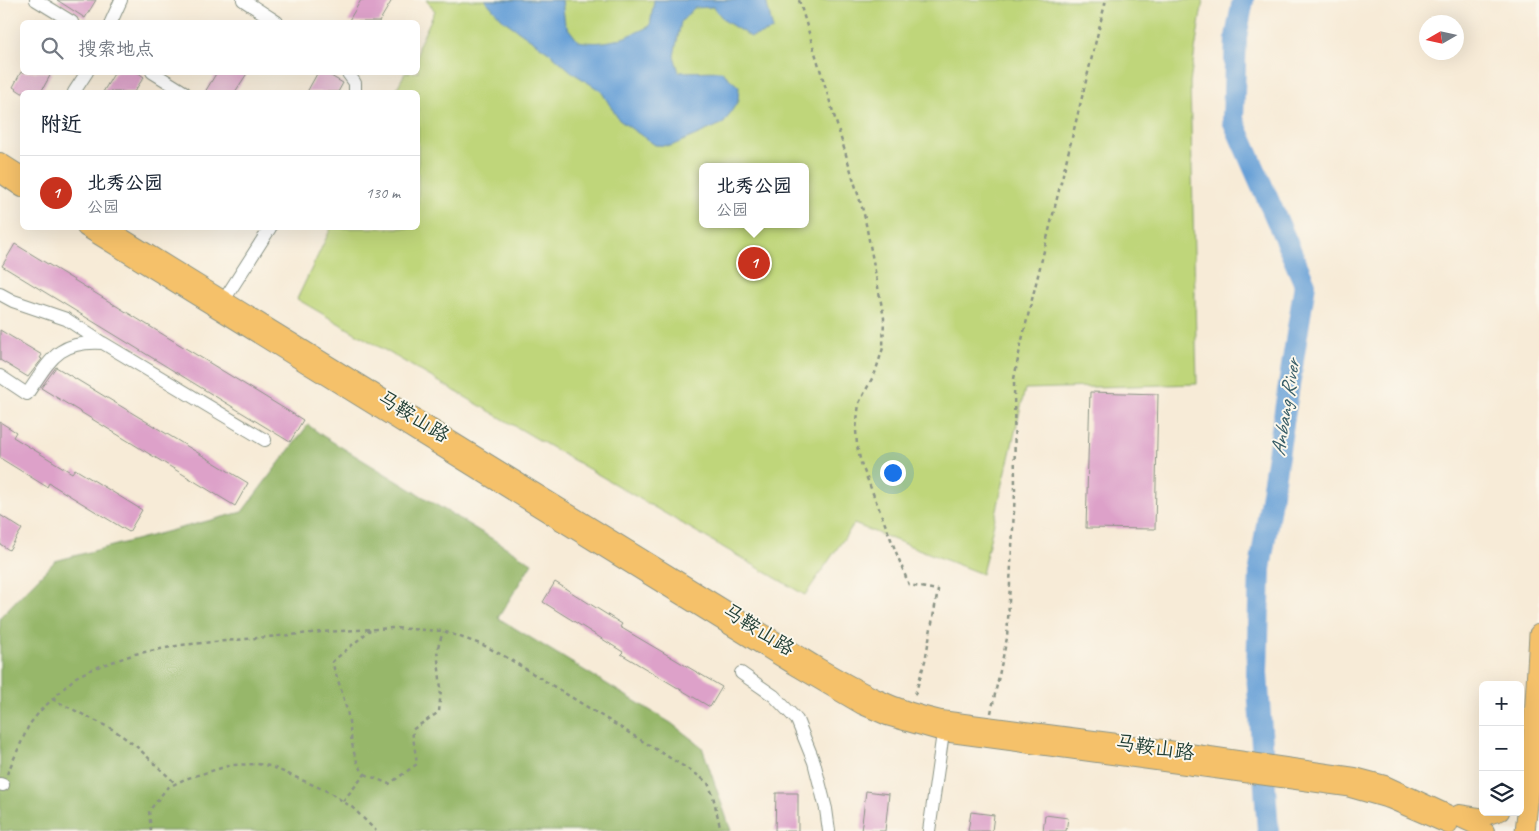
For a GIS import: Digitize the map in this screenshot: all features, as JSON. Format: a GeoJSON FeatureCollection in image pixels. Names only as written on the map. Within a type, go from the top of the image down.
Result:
{"type":"FeatureCollection","features":[{"type":"Feature","properties":{"kind":"highway"},"geometry":{"type":"LineString","coordinates":[[1525,831],[1539,634]]}},
{"type":"Feature","properties":{"kind":"main road"},"geometry":{"type":"LineString","coordinates":[[0,161],[20,176]]}},
{"type":"Feature","properties":{"kind":"main road"},"geometry":{"type":"LineString","coordinates":[[0,174],[20,178]]}},
{"type":"Feature","properties":{"kind":"main road","name":"马鞍山路"},"geometry":{"type":"LineString","coordinates":[[88,230],[842,696],[887,717],[943,733],[1147,754],[1303,775],[1434,813],[1486,831]]}},
{"type":"Feature","properties":{"kind":"main road","name":"马鞍山路"},"geometry":{"type":"LineString","coordinates":[[111,230],[818,666],[875,698],[910,712],[941,720],[989,726],[1147,754]]}},
{"type":"Feature","properties":{"kind":"main road"},"geometry":{"type":"LineString","coordinates":[[1524,784],[1531,765]]}},
{"type":"Feature","properties":{"kind":"main road","name":"马鞍山路"},"geometry":{"type":"LineString","coordinates":[[1434,813],[1461,831]]}},
{"type":"Feature","properties":{"kind":"main road"},"geometry":{"type":"LineString","coordinates":[[1434,813],[1479,816]]}},
{"type":"Feature","properties":{"kind":"main road"},"geometry":{"type":"LineString","coordinates":[[1434,813],[1448,831]]}},
{"type":"Feature","properties":{"kind":"street"},"geometry":{"type":"LineString","coordinates":[[36,0],[53,4],[70,20]]}},
{"type":"Feature","properties":{"kind":"street"},"geometry":{"type":"LineString","coordinates":[[113,20],[121,0]]}},
{"type":"Feature","properties":{"kind":"street"},"geometry":{"type":"LineString","coordinates":[[243,0],[275,20]]}},
{"type":"Feature","properties":{"kind":"street"},"geometry":{"type":"LineString","coordinates":[[75,90],[85,75]]}},
{"type":"Feature","properties":{"kind":"street"},"geometry":{"type":"LineString","coordinates":[[157,75],[181,90]]}},
{"type":"Feature","properties":{"kind":"street"},"geometry":{"type":"LineString","coordinates":[[349,75],[355,83],[355,90]]}},
{"type":"Feature","properties":{"kind":"street"},"geometry":{"type":"LineString","coordinates":[[224,300],[269,230]]}},
{"type":"Feature","properties":{"kind":"street"},"geometry":{"type":"LineString","coordinates":[[0,294],[13,301],[66,319],[265,440]]}},
{"type":"Feature","properties":{"kind":"street"},"geometry":{"type":"LineString","coordinates":[[0,376],[27,394],[52,358],[62,349],[89,342],[103,343]]}},
{"type":"Feature","properties":{"kind":"street"},"geometry":{"type":"LineString","coordinates":[[741,673],[774,696],[797,720],[814,762],[826,810],[829,831]]}},
{"type":"Feature","properties":{"kind":"street"},"geometry":{"type":"LineString","coordinates":[[929,831],[943,733]]}},
{"type":"Feature","properties":{"kind":"path"},"geometry":{"type":"LineString","coordinates":[[800,0],[864,214],[884,318],[883,348],[860,404],[857,417],[857,438],[861,463],[909,585],[938,590],[925,661],[910,712]]}},
{"type":"Feature","properties":{"kind":"path"},"geometry":{"type":"LineString","coordinates":[[989,726],[1007,638],[1015,492],[1014,379],[1106,0]]}},
{"type":"Feature","properties":{"kind":"path"},"geometry":{"type":"LineString","coordinates":[[372,628],[332,662],[347,710],[358,766],[365,774],[389,784],[417,764],[412,730],[439,712],[441,689],[437,650],[443,631]]}},
{"type":"Feature","properties":{"kind":"path"},"geometry":{"type":"LineString","coordinates":[[2,784],[29,725],[52,699],[76,677],[92,669],[135,654],[161,648],[200,643],[372,628],[424,629],[443,631],[483,645],[506,657],[696,774],[708,783],[713,796],[720,831]]}},
{"type":"Feature","properties":{"kind":"path"},"geometry":{"type":"LineString","coordinates":[[52,699],[114,730],[137,747],[176,784]]}},
{"type":"Feature","properties":{"kind":"path"},"geometry":{"type":"LineString","coordinates":[[151,831],[149,811],[167,788],[185,779],[231,765],[257,764],[270,766],[311,783],[343,801],[353,808],[376,831]]}},
{"type":"Feature","properties":{"kind":"path"},"geometry":{"type":"LineString","coordinates":[[343,801],[365,774]]}},
{"type":"Feature","properties":{"kind":"green space"},"geometry":{"type":"Polygon","coordinates":[[[426,0],[1203,0],[1190,82],[1197,384],[1025,389],[982,574],[854,524],[805,595],[297,299],[330,230],[420,230],[420,90],[396,90],[404,75],[420,75],[420,43],[435,11],[426,0]]]}},
{"type":"Feature","properties":{"kind":"green space"},"geometry":{"type":"Polygon","coordinates":[[[308,425],[532,563],[498,618],[671,723],[702,747],[731,831],[0,831],[0,617],[55,561],[242,512],[308,425]]]}},
{"type":"Feature","properties":{"kind":"water"},"geometry":{"type":"Polygon","coordinates":[[[485,0],[562,0],[565,24],[578,41],[607,42],[650,26],[654,0],[766,0],[773,30],[751,37],[725,21],[713,7],[694,8],[681,22],[674,56],[679,72],[721,71],[739,87],[738,101],[724,123],[671,146],[655,145],[619,120],[601,91],[573,73],[550,53],[503,20],[485,0]]]}},
{"type":"Feature","properties":{"kind":"building"},"geometry":{"type":"Polygon","coordinates":[[[57,0],[96,0],[85,18],[57,0]]]}},
{"type":"Feature","properties":{"kind":"building"},"geometry":{"type":"Polygon","coordinates":[[[361,0],[392,0],[380,20],[349,20],[361,0]]]}},
{"type":"Feature","properties":{"kind":"building"},"geometry":{"type":"Polygon","coordinates":[[[20,74],[50,75],[42,90],[20,90],[20,92],[13,87],[20,74]]]}},
{"type":"Feature","properties":{"kind":"building"},"geometry":{"type":"Polygon","coordinates":[[[113,75],[141,75],[144,77],[135,90],[104,90],[113,75]]]}},
{"type":"Feature","properties":{"kind":"building"},"geometry":{"type":"Polygon","coordinates":[[[215,75],[246,75],[236,90],[206,90],[215,75]]]}},
{"type":"Feature","properties":{"kind":"building"},"geometry":{"type":"Polygon","coordinates":[[[316,75],[329,75],[343,83],[339,90],[308,90],[316,75]]]}},
{"type":"Feature","properties":{"kind":"building"},"geometry":{"type":"Polygon","coordinates":[[[15,244],[303,420],[290,442],[2,266],[15,244]]]}},
{"type":"Feature","properties":{"kind":"building"},"geometry":{"type":"Polygon","coordinates":[[[0,330],[42,355],[40,358],[42,359],[28,377],[0,360],[0,330]]]}},
{"type":"Feature","properties":{"kind":"building"},"geometry":{"type":"Polygon","coordinates":[[[56,367],[248,483],[235,506],[41,388],[56,367]]]}},
{"type":"Feature","properties":{"kind":"building"},"geometry":{"type":"Polygon","coordinates":[[[1090,392],[1158,394],[1155,529],[1086,528],[1090,392]]]}},
{"type":"Feature","properties":{"kind":"building"},"geometry":{"type":"Polygon","coordinates":[[[0,422],[16,432],[13,437],[72,473],[75,469],[142,510],[129,532],[49,483],[47,487],[0,458],[0,422]]]}},
{"type":"Feature","properties":{"kind":"building"},"geometry":{"type":"Polygon","coordinates":[[[0,515],[22,529],[9,550],[0,544],[0,515]]]}},
{"type":"Feature","properties":{"kind":"building"},"geometry":{"type":"Polygon","coordinates":[[[555,582],[622,624],[620,627],[722,687],[710,707],[621,654],[623,652],[543,602],[555,582]]]}},
{"type":"Feature","properties":{"kind":"building"},"geometry":{"type":"Polygon","coordinates":[[[866,791],[889,794],[885,831],[861,831],[866,791]]]}},
{"type":"Feature","properties":{"kind":"building"},"geometry":{"type":"Polygon","coordinates":[[[776,793],[798,793],[798,831],[775,831],[776,793]]]}},
{"type":"Feature","properties":{"kind":"building"},"geometry":{"type":"Polygon","coordinates":[[[971,812],[994,815],[992,831],[968,831],[971,812]]]}},
{"type":"Feature","properties":{"kind":"building"},"geometry":{"type":"Polygon","coordinates":[[[1045,815],[1068,818],[1066,831],[1043,831],[1045,815]]]}},
{"type":"Feature","properties":{"kind":"waterway","name":"Anbang River"},"geometry":{"type":"LineString","coordinates":[[1243,0],[1236,37],[1233,120],[1305,284],[1260,569],[1257,673],[1268,831]]}},
{"type":"Feature","properties":{"kind":"place","name":"北秀公园"},"geometry":{"type":"Point","coordinates":[754,263]}}]}
